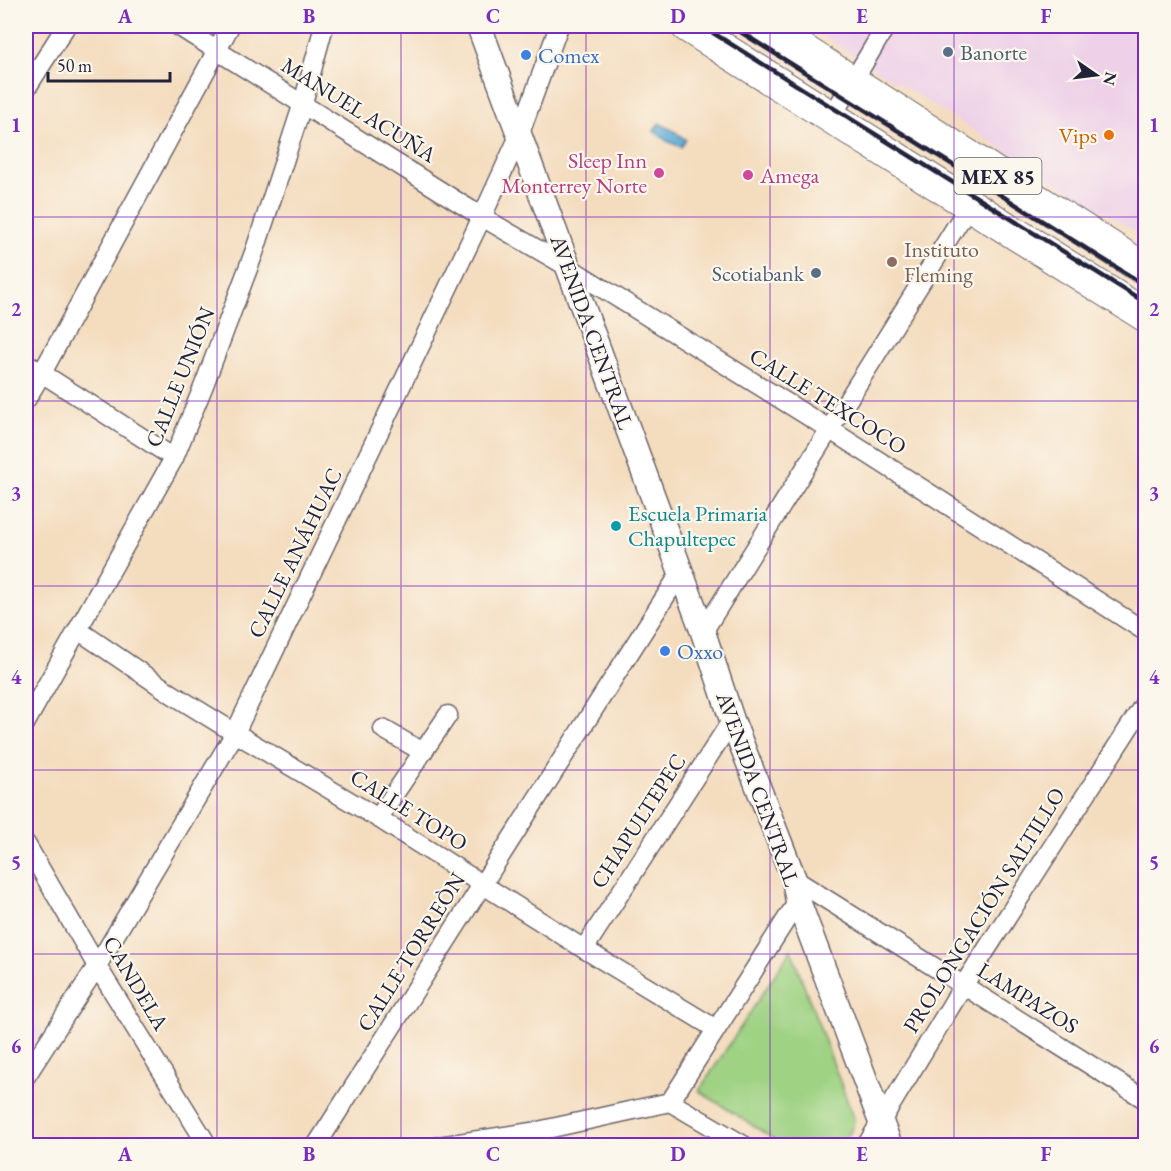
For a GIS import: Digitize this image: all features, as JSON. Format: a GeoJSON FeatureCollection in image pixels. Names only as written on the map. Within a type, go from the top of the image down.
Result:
{"type":"FeatureCollection","features":[{"type":"Feature","properties":{"kind":"highway","name":"MEX 85"},"geometry":{"type":"LineString","coordinates":[[687,26],[1146,316]]}},
{"type":"Feature","properties":{"kind":"highway","name":"MEX 85"},"geometry":{"type":"LineString","coordinates":[[765,26],[1146,270]]}},
{"type":"Feature","properties":{"kind":"street"},"geometry":{"type":"LineString","coordinates":[[26,89],[66,26]]}},
{"type":"Feature","properties":{"kind":"street","name":"MANUEL ACUÑA"},"geometry":{"type":"LineString","coordinates":[[178,26],[482,217]]}},
{"type":"Feature","properties":{"kind":"street"},"geometry":{"type":"LineString","coordinates":[[26,400],[230,26]]}},
{"type":"Feature","properties":{"kind":"street","name":"CALLE UNIÓN"},"geometry":{"type":"LineString","coordinates":[[26,722],[174,458],[255,250],[303,103],[324,26]]}},
{"type":"Feature","properties":{"kind":"street","name":"AVENIDA CENTRAL"},"geometry":{"type":"LineString","coordinates":[[479,26],[890,1146]]}},
{"type":"Feature","properties":{"kind":"street","name":"CALLE ANÁHUAC"},"geometry":{"type":"LineString","coordinates":[[26,1076],[97,966],[235,733],[482,217],[519,136],[559,26]]}},
{"type":"Feature","properties":{"kind":"street"},"geometry":{"type":"LineString","coordinates":[[831,118],[886,26]]}},
{"type":"Feature","properties":{"kind":"street"},"geometry":{"type":"LineString","coordinates":[[703,632],[970,204]]}},
{"type":"Feature","properties":{"kind":"street","name":"CALLE TEXCOCO"},"geometry":{"type":"LineString","coordinates":[[482,217],[568,267],[829,429],[1146,632]]}},
{"type":"Feature","properties":{"kind":"street"},"geometry":{"type":"LineString","coordinates":[[26,363],[174,458]]}},
{"type":"Feature","properties":{"kind":"street","name":"CALLE TORREÒN"},"geometry":{"type":"LineString","coordinates":[[316,1146],[681,572]]}},
{"type":"Feature","properties":{"kind":"street","name":"CALLE TOPO"},"geometry":{"type":"LineString","coordinates":[[78,630],[172,694],[378,818],[584,949],[716,1029]]}},
{"type":"Feature","properties":{"kind":"street","name":"PROLONGACIÓN SALTILLO"},"geometry":{"type":"LineString","coordinates":[[866,1146],[963,986],[1146,701]]}},
{"type":"Feature","properties":{"kind":"street"},"geometry":{"type":"LineString","coordinates":[[378,818],[448,715]]}},
{"type":"Feature","properties":{"kind":"street","name":"CHAPULTEPEC"},"geometry":{"type":"LineString","coordinates":[[584,949],[732,720]]}},
{"type":"Feature","properties":{"kind":"street"},"geometry":{"type":"LineString","coordinates":[[383,729],[423,752]]}},
{"type":"Feature","properties":{"kind":"street","name":"CANDELA"},"geometry":{"type":"LineString","coordinates":[[26,844],[97,966],[208,1146]]}},
{"type":"Feature","properties":{"kind":"street"},"geometry":{"type":"LineString","coordinates":[[439,1146],[534,1138],[670,1102],[716,1029],[796,890]]}},
{"type":"Feature","properties":{"kind":"street","name":"LAMPAZOS"},"geometry":{"type":"LineString","coordinates":[[796,890],[963,986],[1146,1100]]}},
{"type":"Feature","properties":{"kind":"street"},"geometry":{"type":"LineString","coordinates":[[670,1102],[744,1146]]}},
{"type":"Feature","properties":{"kind":"shaded area"},"geometry":{"type":"Polygon","coordinates":[[[807,26],[1145,26],[1145,238],[807,26]]]}},
{"type":"Feature","properties":{"kind":"shaded area"},"geometry":{"type":"Polygon","coordinates":[[[26,1019],[42,1030],[26,1056],[26,1019]]]}},
{"type":"Feature","properties":{"kind":"green space"},"geometry":{"type":"Polygon","coordinates":[[[791,950],[854,1119],[853,1127],[842,1145],[783,1145],[699,1091],[791,950]]]}},
{"type":"Feature","properties":{"kind":"water"},"geometry":{"type":"Polygon","coordinates":[[[659,123],[686,140],[681,147],[667,141],[654,131],[659,123]]]}},
{"type":"Feature","properties":{"kind":"railway"},"geometry":{"type":"LineString","coordinates":[[702,26],[1146,303]]}},
{"type":"Feature","properties":{"kind":"railway"},"geometry":{"type":"LineString","coordinates":[[731,26],[1146,286]]}},
{"type":"Feature","properties":{"kind":"place","name":"Banorte"},"geometry":{"type":"Point","coordinates":[948,52]}},
{"type":"Feature","properties":{"kind":"place","name":"Comex"},"geometry":{"type":"Point","coordinates":[526,55]}},
{"type":"Feature","properties":{"kind":"place","name":"Vips"},"geometry":{"type":"Point","coordinates":[1109,135]}},
{"type":"Feature","properties":{"kind":"place","name":"Sleep Inn Monterrey Norte"},"geometry":{"type":"Point","coordinates":[659,173]}},
{"type":"Feature","properties":{"kind":"place","name":"Amega"},"geometry":{"type":"Point","coordinates":[748,175]}},
{"type":"Feature","properties":{"kind":"place","name":"Instituto Fleming"},"geometry":{"type":"Point","coordinates":[892,262]}},
{"type":"Feature","properties":{"kind":"place","name":"Scotiabank"},"geometry":{"type":"Point","coordinates":[816,273]}},
{"type":"Feature","properties":{"kind":"place","name":"Escuela Primaria Chapultepec"},"geometry":{"type":"Point","coordinates":[616,526]}},
{"type":"Feature","properties":{"kind":"place","name":"Oxxo"},"geometry":{"type":"Point","coordinates":[665,651]}}]}
